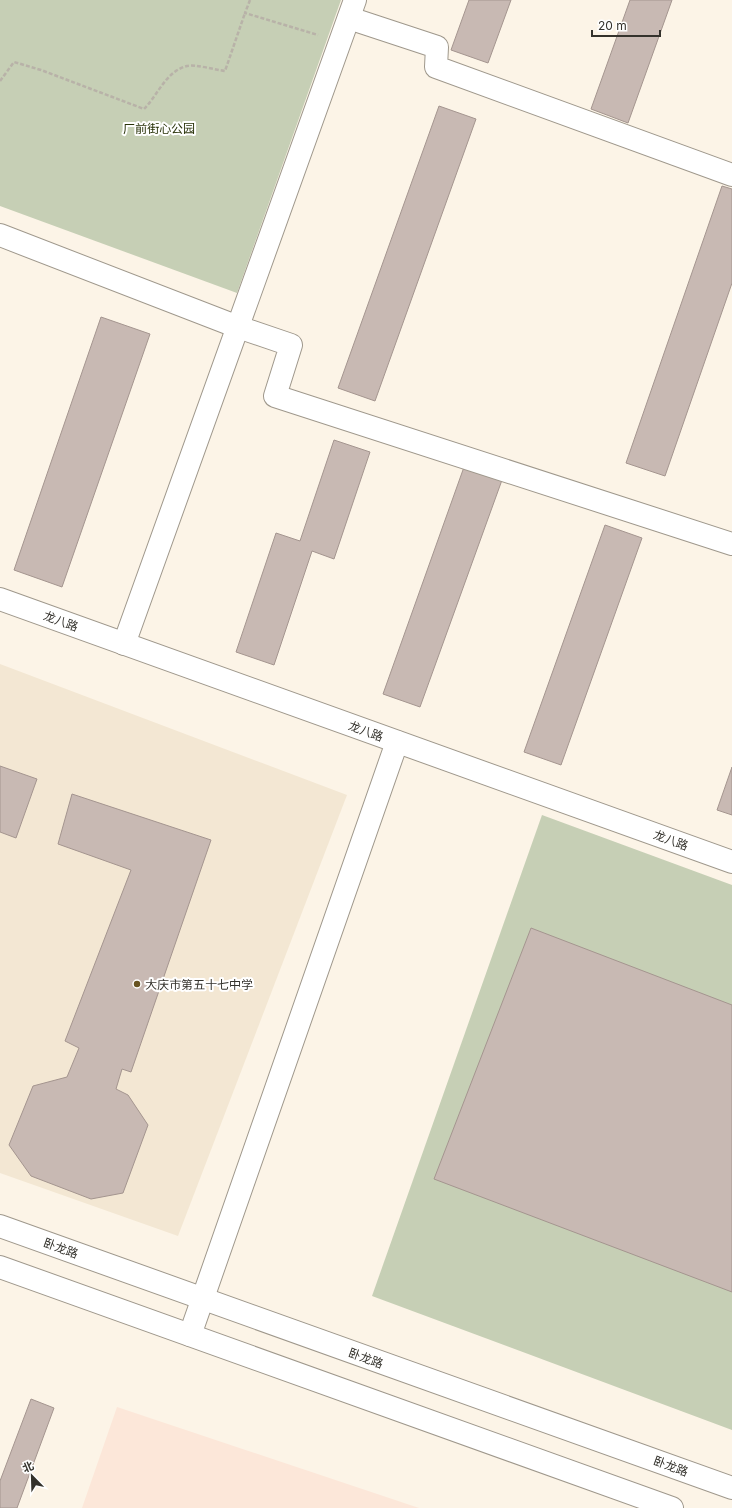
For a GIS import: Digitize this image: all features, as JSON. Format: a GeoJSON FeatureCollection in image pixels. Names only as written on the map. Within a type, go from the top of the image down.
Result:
{"type":"FeatureCollection","features":[{"type":"Feature","properties":{"kind":"street"},"geometry":{"type":"LineString","coordinates":[[124,644],[352,9],[437,47],[436,67],[732,175]]}},
{"type":"Feature","properties":{"kind":"street"},"geometry":{"type":"LineString","coordinates":[[0,235],[238,327],[291,345],[275,396],[732,544]]}},
{"type":"Feature","properties":{"kind":"street","name":"龙八路"},"geometry":{"type":"LineString","coordinates":[[0,599],[732,862]]}},
{"type":"Feature","properties":{"kind":"street"},"geometry":{"type":"LineString","coordinates":[[190,1335],[397,742]]}},
{"type":"Feature","properties":{"kind":"street","name":"卧龙路"},"geometry":{"type":"LineString","coordinates":[[0,1226],[202,1300],[732,1488]]}},
{"type":"Feature","properties":{"kind":"street"},"geometry":{"type":"LineString","coordinates":[[0,1267],[672,1508]]}},
{"type":"Feature","properties":{"kind":"path"},"geometry":{"type":"LineString","coordinates":[[0,81],[14,62],[41,70],[144,109],[154,98],[167,77],[188,65],[225,71],[250,0]]}},
{"type":"Feature","properties":{"kind":"path"},"geometry":{"type":"LineString","coordinates":[[245,13],[340,42]]}},
{"type":"Feature","properties":{"kind":"shaded area","name":"大庆市第五十七中学"},"geometry":{"type":"Polygon","coordinates":[[[0,664],[347,795],[178,1236],[0,1173],[0,664]]]}},
{"type":"Feature","properties":{"kind":"shaded area"},"geometry":{"type":"Polygon","coordinates":[[[117,1407],[419,1508],[82,1508],[117,1407]]]}},
{"type":"Feature","properties":{"kind":"green space","name":"厂前街心公园"},"geometry":{"type":"Polygon","coordinates":[[[0,0],[341,0],[237,293],[0,206],[0,0]]]}},
{"type":"Feature","properties":{"kind":"green space"},"geometry":{"type":"Polygon","coordinates":[[[542,815],[732,885],[732,1430],[372,1296],[542,815]]]}},
{"type":"Feature","properties":{"kind":"building"},"geometry":{"type":"Polygon","coordinates":[[[469,0],[511,0],[488,63],[451,50],[469,0]]]}},
{"type":"Feature","properties":{"kind":"building"},"geometry":{"type":"Polygon","coordinates":[[[630,0],[672,0],[628,123],[591,109],[630,0]]]}},
{"type":"Feature","properties":{"kind":"building"},"geometry":{"type":"Polygon","coordinates":[[[439,106],[476,119],[375,401],[338,388],[439,106]]]}},
{"type":"Feature","properties":{"kind":"building"},"geometry":{"type":"Polygon","coordinates":[[[722,186],[732,189],[732,283],[665,476],[626,463],[722,186]]]}},
{"type":"Feature","properties":{"kind":"building"},"geometry":{"type":"Polygon","coordinates":[[[101,317],[150,334],[62,587],[14,570],[101,317]]]}},
{"type":"Feature","properties":{"kind":"building"},"geometry":{"type":"Polygon","coordinates":[[[334,440],[370,452],[334,559],[312,551],[274,665],[236,652],[276,533],[300,541],[334,440]]]}},
{"type":"Feature","properties":{"kind":"building"},"geometry":{"type":"Polygon","coordinates":[[[464,467],[502,480],[420,707],[383,694],[464,467]]]}},
{"type":"Feature","properties":{"kind":"building"},"geometry":{"type":"Polygon","coordinates":[[[605,525],[642,538],[561,765],[524,752],[605,525]]]}},
{"type":"Feature","properties":{"kind":"building"},"geometry":{"type":"Polygon","coordinates":[[[0,766],[37,779],[16,838],[0,832],[0,766]]]}},
{"type":"Feature","properties":{"kind":"building"},"geometry":{"type":"Polygon","coordinates":[[[732,767],[732,815],[717,810],[732,767]]]}},
{"type":"Feature","properties":{"kind":"building"},"geometry":{"type":"Polygon","coordinates":[[[72,794],[211,840],[131,1072],[122,1069],[116,1089],[128,1095],[148,1125],[123,1193],[91,1199],[31,1176],[9,1145],[33,1086],[67,1077],[79,1048],[65,1041],[131,870],[58,844],[72,794]]]}},
{"type":"Feature","properties":{"kind":"building"},"geometry":{"type":"Polygon","coordinates":[[[531,928],[732,1005],[732,1292],[434,1179],[531,928]]]}},
{"type":"Feature","properties":{"kind":"building"},"geometry":{"type":"Polygon","coordinates":[[[31,1399],[54,1408],[17,1508],[0,1508],[0,1481],[31,1399]]]}},
{"type":"Feature","properties":{"kind":"place","name":"大庆市第五十七中学"},"geometry":{"type":"Point","coordinates":[137,984]}}]}
